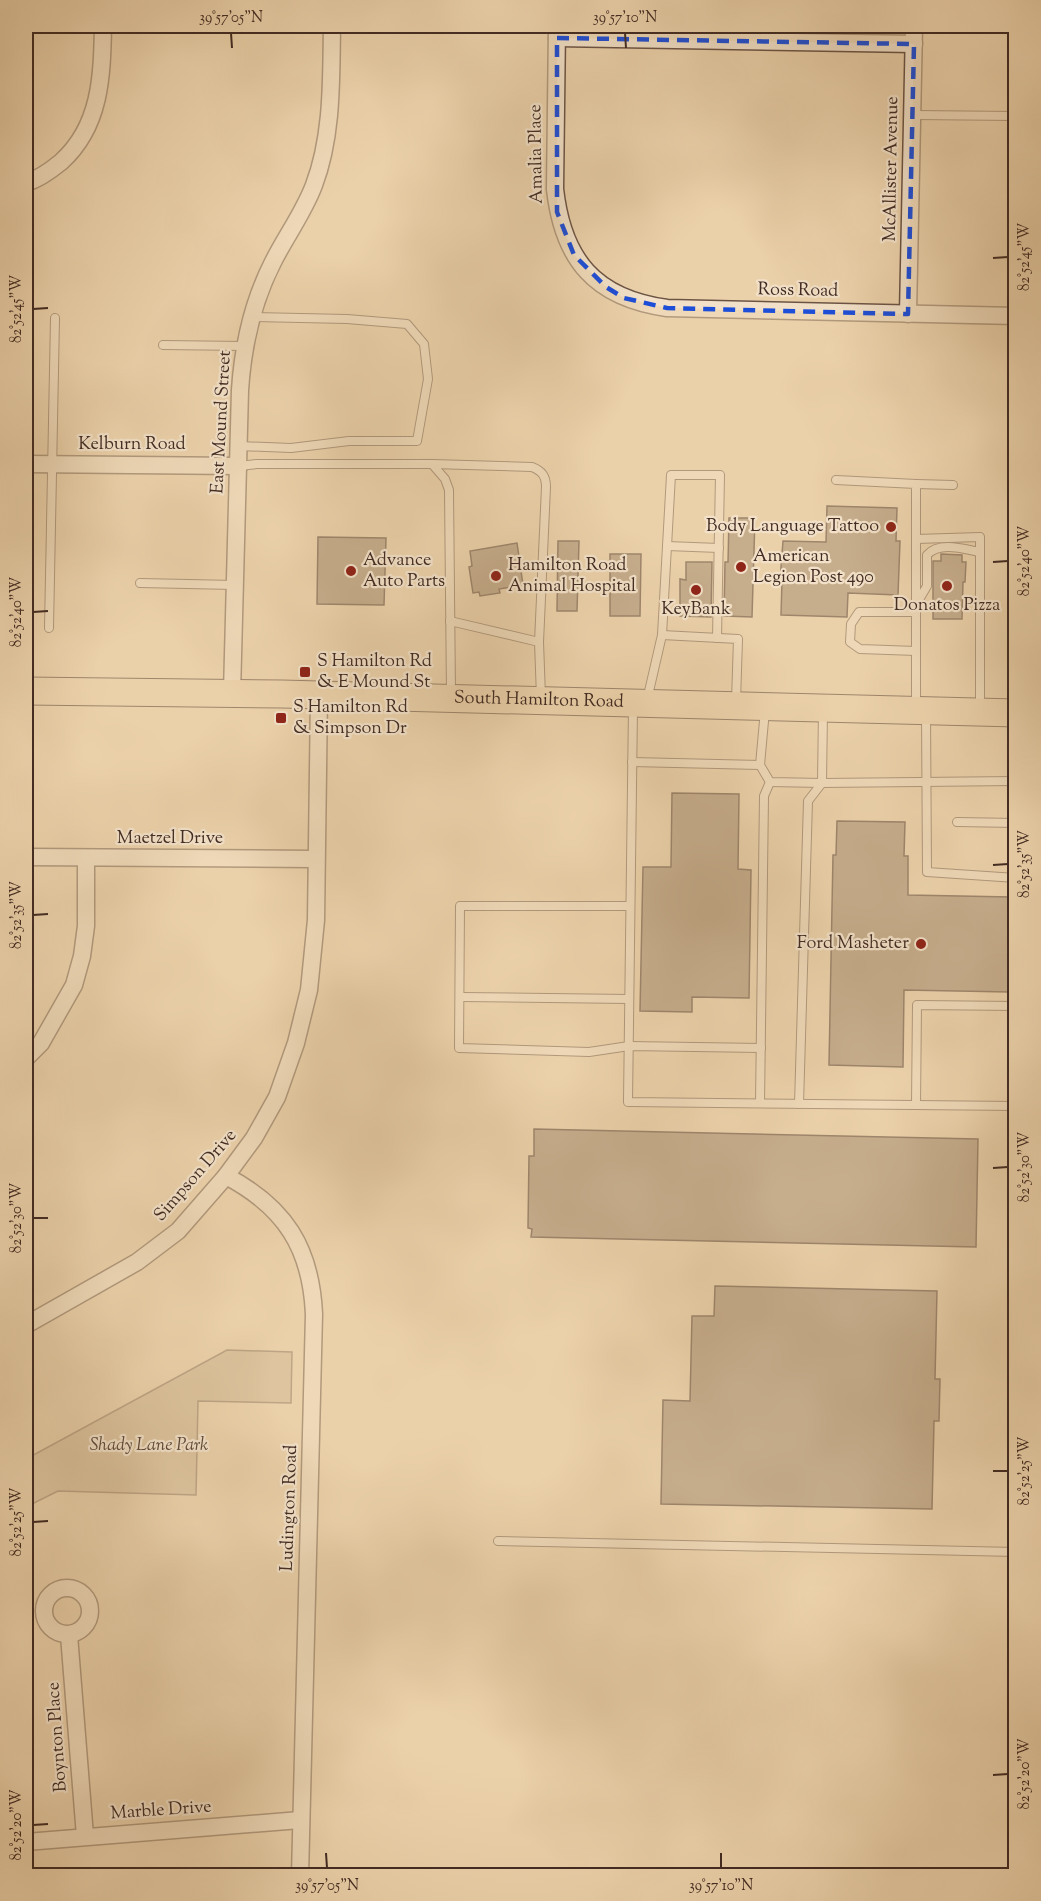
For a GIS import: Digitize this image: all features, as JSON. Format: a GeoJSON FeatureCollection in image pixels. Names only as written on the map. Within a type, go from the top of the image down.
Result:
{"type":"FeatureCollection","features":[{"type":"Feature","properties":{"kind":"main road","name":"South Hamilton Road"},"geometry":{"type":"LineString","coordinates":[[26,691],[232,693],[1016,713]]}},
{"type":"Feature","properties":{"kind":"street"},"geometry":{"type":"LineString","coordinates":[[26,183],[51,171],[67,156],[81,139],[92,120],[102,76],[103,26]]}},
{"type":"Feature","properties":{"kind":"street","name":"East Mound Street"},"geometry":{"type":"LineString","coordinates":[[232,693],[240,390],[244,346],[256,301],[273,262],[314,186],[322,158],[329,117],[332,26]]}},
{"type":"Feature","properties":{"kind":"street","name":"McAllister Avenue"},"geometry":{"type":"LineString","coordinates":[[908,314],[914,26]]}},
{"type":"Feature","properties":{"kind":"street"},"geometry":{"type":"LineString","coordinates":[[557,32],[914,44]]}},
{"type":"Feature","properties":{"kind":"street","name":"Amalia Place"},"geometry":{"type":"LineString","coordinates":[[557,32],[555,189],[557,212],[563,234],[574,255],[588,273]]}},
{"type":"Feature","properties":{"kind":"street","name":"Ross Road"},"geometry":{"type":"LineString","coordinates":[[588,273],[624,298],[656,306],[1016,316]]}},
{"type":"Feature","properties":{"kind":"street","name":"Kelburn Road"},"geometry":{"type":"LineString","coordinates":[[26,464],[239,466]]}},
{"type":"Feature","properties":{"kind":"street","name":"Simpson Drive"},"geometry":{"type":"LineString","coordinates":[[26,1325],[136,1262],[178,1231],[226,1176],[254,1138],[277,1096],[296,1043],[309,990],[316,920],[315,859],[319,695]]}},
{"type":"Feature","properties":{"kind":"street","name":"Maetzel Drive"},"geometry":{"type":"LineString","coordinates":[[26,857],[315,859]]}},
{"type":"Feature","properties":{"kind":"street"},"geometry":{"type":"LineString","coordinates":[[26,1058],[40,1043],[74,985],[82,956],[86,926],[86,858]]}},
{"type":"Feature","properties":{"kind":"street","name":"Ludington Road"},"geometry":{"type":"LineString","coordinates":[[226,1176],[247,1187],[270,1206],[303,1251],[313,1289],[300,1875]]}},
{"type":"Feature","properties":{"kind":"street","name":"Boynton Place"},"geometry":{"type":"LineString","coordinates":[[69,1635],[86,1836]]}},
{"type":"Feature","properties":{"kind":"street","name":"Marble Drive"},"geometry":{"type":"LineString","coordinates":[[26,1842],[300,1820]]}},
{"type":"Feature","properties":{"kind":"lane"},"geometry":{"type":"LineString","coordinates":[[913,115],[1016,116]]}},
{"type":"Feature","properties":{"kind":"lane"},"geometry":{"type":"LineString","coordinates":[[239,446],[291,448],[349,441],[417,441],[428,379],[424,344],[407,324],[347,319],[251,317]]}},
{"type":"Feature","properties":{"kind":"lane"},"geometry":{"type":"LineString","coordinates":[[49,628],[55,318]]}},
{"type":"Feature","properties":{"kind":"lane"},"geometry":{"type":"LineString","coordinates":[[163,345],[244,346]]}},
{"type":"Feature","properties":{"kind":"lane"},"geometry":{"type":"LineString","coordinates":[[239,466],[257,464],[432,464],[538,469],[546,479],[539,642],[541,700]]}},
{"type":"Feature","properties":{"kind":"lane"},"geometry":{"type":"LineString","coordinates":[[432,464],[445,480],[449,490],[451,698]]}},
{"type":"Feature","properties":{"kind":"lane"},"geometry":{"type":"LineString","coordinates":[[717,638],[720,475],[671,475],[662,634],[640,703],[632,762],[628,1102],[1016,1106]]}},
{"type":"Feature","properties":{"kind":"lane"},"geometry":{"type":"LineString","coordinates":[[836,480],[953,485]]}},
{"type":"Feature","properties":{"kind":"lane"},"geometry":{"type":"LineString","coordinates":[[916,484],[916,651],[926,781],[927,872],[1016,878]]}},
{"type":"Feature","properties":{"kind":"lane"},"geometry":{"type":"LineString","coordinates":[[1015,520],[1016,574]]}},
{"type":"Feature","properties":{"kind":"lane"},"geometry":{"type":"LineString","coordinates":[[916,539],[981,537],[980,712]]}},
{"type":"Feature","properties":{"kind":"lane"},"geometry":{"type":"LineString","coordinates":[[667,546],[719,548]]}},
{"type":"Feature","properties":{"kind":"lane"},"geometry":{"type":"LineString","coordinates":[[916,608],[927,586],[927,555],[931,550],[959,548],[980,552]]}},
{"type":"Feature","properties":{"kind":"lane"},"geometry":{"type":"LineString","coordinates":[[140,584],[235,585]]}},
{"type":"Feature","properties":{"kind":"lane"},"geometry":{"type":"LineString","coordinates":[[916,608],[859,612],[851,624],[850,642],[860,649],[916,651]]}},
{"type":"Feature","properties":{"kind":"lane"},"geometry":{"type":"LineString","coordinates":[[450,621],[539,642]]}},
{"type":"Feature","properties":{"kind":"lane"},"geometry":{"type":"LineString","coordinates":[[662,634],[738,639],[736,705]]}},
{"type":"Feature","properties":{"kind":"lane"},"geometry":{"type":"LineString","coordinates":[[765,706],[760,765],[770,782]]}},
{"type":"Feature","properties":{"kind":"lane"},"geometry":{"type":"LineString","coordinates":[[798,1104],[808,801],[822,783],[824,708]]}},
{"type":"Feature","properties":{"kind":"lane"},"geometry":{"type":"LineString","coordinates":[[632,762],[760,765]]}},
{"type":"Feature","properties":{"kind":"lane"},"geometry":{"type":"LineString","coordinates":[[770,782],[1016,781]]}},
{"type":"Feature","properties":{"kind":"lane"},"geometry":{"type":"LineString","coordinates":[[760,1104],[764,796],[770,782]]}},
{"type":"Feature","properties":{"kind":"lane"},"geometry":{"type":"LineString","coordinates":[[957,822],[1016,823]]}},
{"type":"Feature","properties":{"kind":"lane"},"geometry":{"type":"LineString","coordinates":[[630,906],[460,906],[459,1048],[589,1052],[629,1046],[761,1048]]}},
{"type":"Feature","properties":{"kind":"lane"},"geometry":{"type":"LineString","coordinates":[[459,997],[629,999]]}},
{"type":"Feature","properties":{"kind":"lane"},"geometry":{"type":"LineString","coordinates":[[916,1105],[916,1005],[1016,1006]]}},
{"type":"Feature","properties":{"kind":"lane"},"geometry":{"type":"LineString","coordinates":[[498,1541],[1016,1552]]}},
{"type":"Feature","properties":{"kind":"highlighted area"},"geometry":{"type":"Polygon","coordinates":[[[557,38],[914,44],[908,314],[667,308],[624,298],[606,287],[574,255],[557,212],[557,38]]]}},
{"type":"Feature","properties":{"kind":"green space","name":"Shady Lane Park"},"geometry":{"type":"Polygon","coordinates":[[[227,1350],[292,1352],[291,1403],[198,1401],[196,1495],[58,1491],[26,1507],[26,1459],[227,1350]]]}},
{"type":"Feature","properties":{"kind":"building"},"geometry":{"type":"Polygon","coordinates":[[[827,506],[897,508],[896,541],[900,541],[898,595],[848,593],[847,617],[781,615],[782,580],[780,580],[783,541],[826,542],[827,506]]]}},
{"type":"Feature","properties":{"kind":"building","name":"American Legion Post 490"},"geometry":{"type":"Polygon","coordinates":[[[729,518],[755,518],[752,617],[724,616],[729,518]]]}},
{"type":"Feature","properties":{"kind":"building","name":"Advance Auto Parts"},"geometry":{"type":"Polygon","coordinates":[[[318,537],[386,538],[384,605],[317,604],[318,537]]]}},
{"type":"Feature","properties":{"kind":"building"},"geometry":{"type":"Polygon","coordinates":[[[558,541],[579,541],[577,611],[557,611],[558,541]]]}},
{"type":"Feature","properties":{"kind":"building","name":"Hamilton Road Animal Hospital"},"geometry":{"type":"Polygon","coordinates":[[[517,543],[523,585],[499,589],[500,593],[480,596],[479,592],[473,593],[469,567],[472,566],[470,551],[517,543]]]}},
{"type":"Feature","properties":{"kind":"building"},"geometry":{"type":"Polygon","coordinates":[[[610,554],[641,554],[640,616],[610,616],[610,554]]]}},
{"type":"Feature","properties":{"kind":"building","name":"Donatos Pizza"},"geometry":{"type":"Polygon","coordinates":[[[941,554],[962,555],[962,562],[966,562],[962,619],[933,619],[933,561],[941,561],[941,554]]]}},
{"type":"Feature","properties":{"kind":"building","name":"KeyBank"},"geometry":{"type":"Polygon","coordinates":[[[686,562],[712,562],[711,617],[680,616],[680,579],[686,580],[686,562]]]}},
{"type":"Feature","properties":{"kind":"building"},"geometry":{"type":"Polygon","coordinates":[[[672,793],[739,794],[738,869],[751,870],[749,998],[692,997],[692,1012],[640,1011],[643,867],[671,867],[672,793]]]}},
{"type":"Feature","properties":{"kind":"building","name":"Ford Masheter"},"geometry":{"type":"Polygon","coordinates":[[[837,821],[905,822],[904,856],[908,856],[908,895],[1011,897],[1009,992],[904,990],[903,1067],[829,1065],[833,855],[836,855],[837,821]]]}},
{"type":"Feature","properties":{"kind":"building"},"geometry":{"type":"Polygon","coordinates":[[[534,1129],[978,1139],[976,1247],[531,1237],[532,1229],[528,1228],[529,1156],[534,1156],[534,1129]]]}},
{"type":"Feature","properties":{"kind":"building"},"geometry":{"type":"Polygon","coordinates":[[[715,1286],[937,1291],[935,1379],[940,1379],[939,1421],[934,1421],[932,1509],[661,1504],[663,1400],[690,1401],[692,1316],[714,1316],[715,1286]]]}},
{"type":"Feature","properties":{"kind":"place","name":"Body Language Tattoo"},"geometry":{"type":"Point","coordinates":[891,527]}},
{"type":"Feature","properties":{"kind":"place","name":"American Legion Post 490"},"geometry":{"type":"Point","coordinates":[741,567]}},
{"type":"Feature","properties":{"kind":"place","name":"Advance Auto Parts"},"geometry":{"type":"Point","coordinates":[351,571]}},
{"type":"Feature","properties":{"kind":"place","name":"Hamilton Road Animal Hospital"},"geometry":{"type":"Point","coordinates":[496,576]}},
{"type":"Feature","properties":{"kind":"place","name":"Donatos Pizza"},"geometry":{"type":"Point","coordinates":[947,586]}},
{"type":"Feature","properties":{"kind":"place","name":"KeyBank"},"geometry":{"type":"Point","coordinates":[696,590]}},
{"type":"Feature","properties":{"kind":"place","name":"S Hamilton Rd & E Mound St"},"geometry":{"type":"Point","coordinates":[305,672]}},
{"type":"Feature","properties":{"kind":"place","name":"S Hamilton Rd & Simpson Dr"},"geometry":{"type":"Point","coordinates":[281,718]}},
{"type":"Feature","properties":{"kind":"place","name":"Ford Masheter"},"geometry":{"type":"Point","coordinates":[921,944]}}]}
